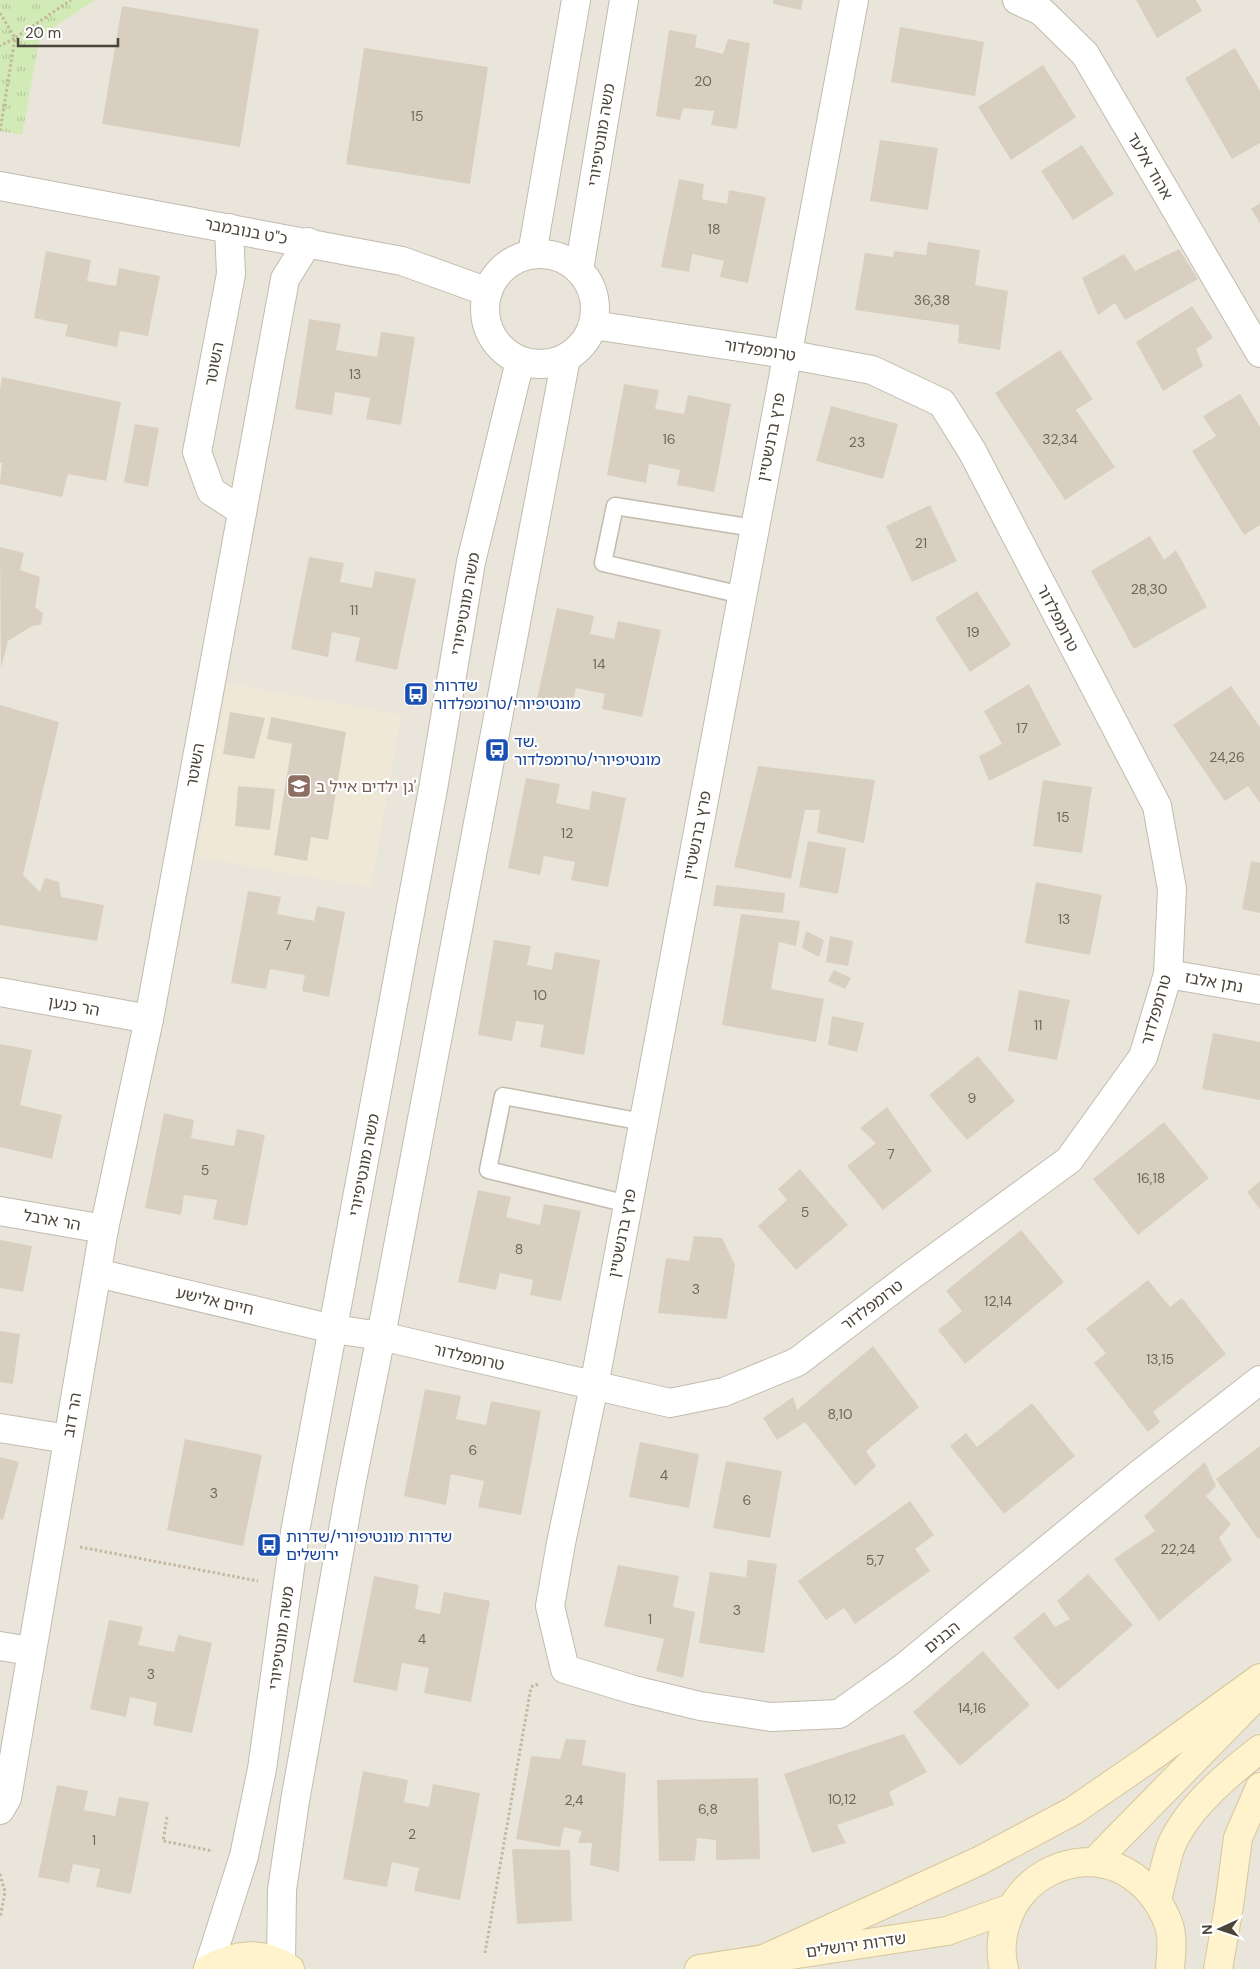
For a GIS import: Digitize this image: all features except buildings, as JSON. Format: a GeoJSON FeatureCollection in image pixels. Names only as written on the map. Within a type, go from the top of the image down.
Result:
{"type":"FeatureCollection","features":[{"type":"Feature","properties":{"kind":"main road"},"geometry":{"type":"LineString","coordinates":[[766,1958],[979,1861],[1073,1811],[1260,1678]]}},
{"type":"Feature","properties":{"kind":"main road"},"geometry":{"type":"LineString","coordinates":[[1094,1862],[1260,1693]]}},
{"type":"Feature","properties":{"kind":"main road"},"geometry":{"type":"LineString","coordinates":[[1157,1899],[1171,1847],[1193,1810],[1240,1765],[1260,1749]]}},
{"type":"Feature","properties":{"kind":"main road"},"geometry":{"type":"LineString","coordinates":[[1218,1969],[1238,1838],[1260,1787]]}},
{"type":"Feature","properties":{"kind":"main road"},"geometry":{"type":"LineString","coordinates":[[1004,1969],[1002,1933],[1010,1908],[1026,1888],[1046,1872],[1069,1864],[1094,1862],[1118,1868],[1140,1881],[1157,1899],[1168,1921],[1172,1946],[1170,1969]]}},
{"type":"Feature","properties":{"kind":"main road","name":"שדרות ירושלים"},"geometry":{"type":"LineString","coordinates":[[699,1969],[947,1931],[1010,1908]]}},
{"type":"Feature","properties":{"kind":"main road"},"geometry":{"type":"LineString","coordinates":[[208,1969],[225,1960],[243,1956],[262,1957],[285,1966]]}},
{"type":"Feature","properties":{"kind":"street"},"geometry":{"type":"LineString","coordinates":[[532,254],[576,0]]}},
{"type":"Feature","properties":{"kind":"street","name":"משה מונטיפיורי"},"geometry":{"type":"LineString","coordinates":[[579,270],[624,0]]}},
{"type":"Feature","properties":{"kind":"street","name":"פרץ ברנשטיין"},"geometry":{"type":"LineString","coordinates":[[565,1668],[550,1606],[561,1543],[594,1386],[786,354],[854,0]]}},
{"type":"Feature","properties":{"kind":"street","name":"אהוד אלעד"},"geometry":{"type":"LineString","coordinates":[[1017,0],[1041,11],[1085,54],[1260,353]]}},
{"type":"Feature","properties":{"kind":"street","name":"כ\"ט בנובמבר"},"geometry":{"type":"LineString","coordinates":[[0,186],[402,261],[488,292]]}},
{"type":"Feature","properties":{"kind":"street","name":"השוטר"},"geometry":{"type":"LineString","coordinates":[[229,228],[231,274],[197,452],[211,491],[242,511]]}},
{"type":"Feature","properties":{"kind":"street","name":"השוטר"},"geometry":{"type":"LineString","coordinates":[[149,1019],[285,279],[308,242]]}},
{"type":"Feature","properties":{"kind":"street"},"geometry":{"type":"LineString","coordinates":[[532,254],[549,254],[565,260],[579,270],[588,282],[593,295],[595,310],[593,325],[583,344],[566,358],[551,364],[536,365],[520,361],[506,353],[494,340],[487,325],[485,308],[488,292],[493,280],[505,267],[521,257],[532,254]]}},
{"type":"Feature","properties":{"kind":"street","name":"טרומפלדור"},"geometry":{"type":"LineString","coordinates":[[333,1329],[382,1336],[670,1403],[724,1392],[797,1362],[1069,1160],[1143,1057],[1168,974],[1172,889],[1157,806],[972,451],[942,403],[872,370],[786,354],[593,325]]}},
{"type":"Feature","properties":{"kind":"street"},"geometry":{"type":"LineString","coordinates":[[285,1966],[282,1890],[295,1801],[351,1486],[382,1336],[566,358]]}},
{"type":"Feature","properties":{"kind":"street","name":"משה מונטיפיורי"},"geometry":{"type":"LineString","coordinates":[[208,1969],[244,1856],[262,1770],[295,1532],[433,789],[471,562],[520,361]]}},
{"type":"Feature","properties":{"kind":"street","name":"נתן אלבז"},"geometry":{"type":"LineString","coordinates":[[1168,974],[1260,990]]}},
{"type":"Feature","properties":{"kind":"street","name":"הר כנען"},"geometry":{"type":"LineString","coordinates":[[0,992],[149,1019]]}},
{"type":"Feature","properties":{"kind":"street","name":"הר דוב"},"geometry":{"type":"LineString","coordinates":[[0,1810],[7,1798],[104,1229],[149,1019]]}},
{"type":"Feature","properties":{"kind":"street","name":"הר ארבל"},"geometry":{"type":"LineString","coordinates":[[0,1211],[104,1229]]}},
{"type":"Feature","properties":{"kind":"street","name":"חיים אלישע"},"geometry":{"type":"LineString","coordinates":[[97,1273],[333,1329]]}},
{"type":"Feature","properties":{"kind":"street","name":"הבנים"},"geometry":{"type":"LineString","coordinates":[[565,1668],[634,1690],[700,1706],[771,1717],[839,1714],[902,1669],[1137,1476],[1260,1380]]}},
{"type":"Feature","properties":{"kind":"street"},"geometry":{"type":"LineString","coordinates":[[0,1428],[68,1439]]}},
{"type":"Feature","properties":{"kind":"street"},"geometry":{"type":"LineString","coordinates":[[0,1646],[31,1651]]}},
{"type":"Feature","properties":{"kind":"lane"},"geometry":{"type":"LineString","coordinates":[[742,594],[604,564],[615,506],[754,528]]}},
{"type":"Feature","properties":{"kind":"lane"},"geometry":{"type":"LineString","coordinates":[[628,1204],[488,1170],[503,1096],[643,1122]]}},
{"type":"Feature","properties":{"kind":"path"},"geometry":{"type":"LineString","coordinates":[[0,46],[71,0]]}},
{"type":"Feature","properties":{"kind":"path"},"geometry":{"type":"LineString","coordinates":[[0,12],[15,38],[0,131]]}},
{"type":"Feature","properties":{"kind":"path"},"geometry":{"type":"LineString","coordinates":[[50,1542],[260,1581]]}},
{"type":"Feature","properties":{"kind":"path"},"geometry":{"type":"LineString","coordinates":[[484,1952],[531,1687],[565,1668]]}},
{"type":"Feature","properties":{"kind":"path"},"geometry":{"type":"LineString","coordinates":[[167,1816],[163,1841],[213,1851]]}},
{"type":"Feature","properties":{"kind":"path"},"geometry":{"type":"LineString","coordinates":[[0,1874],[6,1892],[0,1918]]}},
{"type":"Feature","properties":{"kind":"shaded area"},"geometry":{"type":"Polygon","coordinates":[[[0,0],[1260,0],[1260,1969],[0,1969],[0,0]]]}},
{"type":"Feature","properties":{"kind":"shaded area","name":"גן ילדים אייל ב'"},"geometry":{"type":"Polygon","coordinates":[[[227,683],[401,715],[371,888],[197,857],[227,683]]]}},
{"type":"Feature","properties":{"kind":"green space"},"geometry":{"type":"Polygon","coordinates":[[[0,0],[95,0],[40,36],[22,135],[0,131],[0,0]]]}},
{"type":"Feature","properties":{"kind":"place","name":"שדרות מונטיפיורי/טרומפלדור"},"geometry":{"type":"Point","coordinates":[416,694]}},
{"type":"Feature","properties":{"kind":"place","name":"שד. מונטיפיורי/טרומפלדור"},"geometry":{"type":"Point","coordinates":[497,750]}},
{"type":"Feature","properties":{"kind":"place","name":"גן ילדים אייל ב'"},"geometry":{"type":"Point","coordinates":[299,786]}},
{"type":"Feature","properties":{"kind":"place","name":"שדרות מונטיפיורי/שדרות ירושלים"},"geometry":{"type":"Point","coordinates":[269,1545]}}]}
